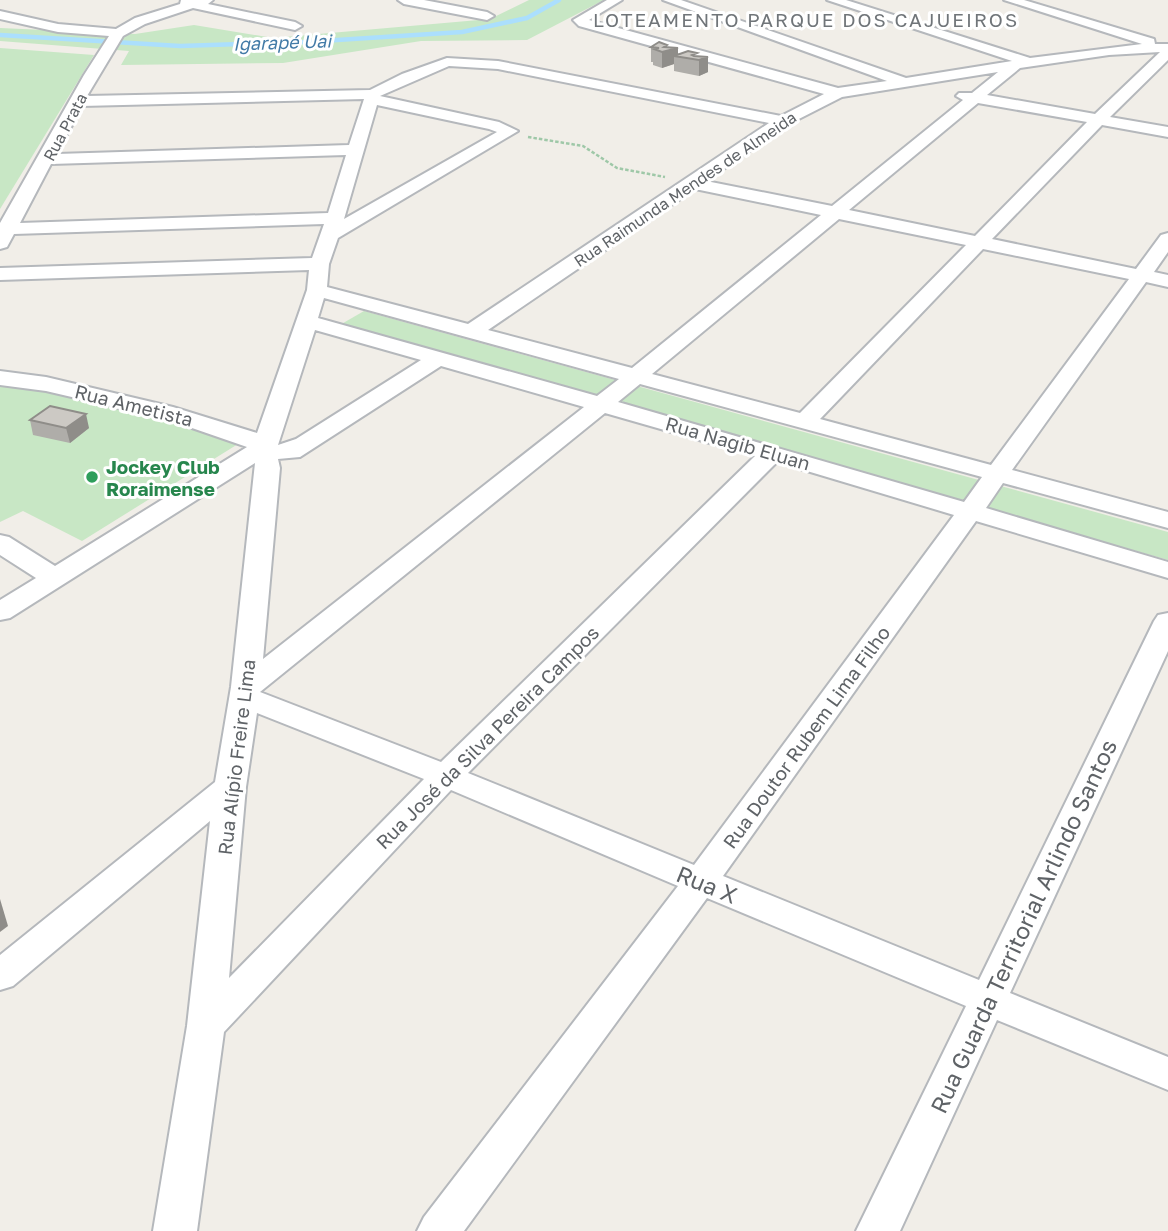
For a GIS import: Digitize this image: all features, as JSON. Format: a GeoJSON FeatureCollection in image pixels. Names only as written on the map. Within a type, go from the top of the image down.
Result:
{"type":"FeatureCollection","features":[{"type":"Feature","properties":{"kind":"street"},"geometry":{"type":"LineString","coordinates":[[169,0],[295,26]]}},
{"type":"Feature","properties":{"kind":"street","name":"Rua Prata"},"geometry":{"type":"LineString","coordinates":[[3,234],[48,159],[91,75],[114,40],[140,21],[207,0]]}},
{"type":"Feature","properties":{"kind":"street"},"geometry":{"type":"LineString","coordinates":[[404,0],[487,16]]}},
{"type":"Feature","properties":{"kind":"street"},"geometry":{"type":"LineString","coordinates":[[616,0],[580,20],[838,93]]}},
{"type":"Feature","properties":{"kind":"street"},"geometry":{"type":"LineString","coordinates":[[669,0],[901,84],[1168,132]]}},
{"type":"Feature","properties":{"kind":"street"},"geometry":{"type":"LineString","coordinates":[[833,0],[1023,63]]}},
{"type":"Feature","properties":{"kind":"street"},"geometry":{"type":"LineString","coordinates":[[803,423],[981,243],[1167,48],[1060,13],[1010,0]]}},
{"type":"Feature","properties":{"kind":"street"},"geometry":{"type":"LineString","coordinates":[[0,3],[7,8],[0,15]]}},
{"type":"Feature","properties":{"kind":"street"},"geometry":{"type":"LineString","coordinates":[[1060,13],[1154,29]]}},
{"type":"Feature","properties":{"kind":"street"},"geometry":{"type":"LineString","coordinates":[[0,15],[114,40]]}},
{"type":"Feature","properties":{"kind":"street","name":"Rua Raimunda Mendes de Almeida"},"geometry":{"type":"LineString","coordinates":[[469,333],[783,121],[838,93],[1109,51],[1167,48]]}},
{"type":"Feature","properties":{"kind":"street"},"geometry":{"type":"LineString","coordinates":[[372,97],[407,77],[447,62],[498,65],[783,121]]}},
{"type":"Feature","properties":{"kind":"street"},"geometry":{"type":"LineString","coordinates":[[245,692],[602,404],[974,98],[1023,63]]}},
{"type":"Feature","properties":{"kind":"street"},"geometry":{"type":"LineString","coordinates":[[3,234],[333,227],[509,134],[510,131],[372,97],[79,101]]}},
{"type":"Feature","properties":{"kind":"street","name":"Rua Alípio Freire Lima"},"geometry":{"type":"LineString","coordinates":[[176,1231],[206,1026],[230,787],[245,692],[266,458],[317,290],[319,264],[333,227],[372,97]]}},
{"type":"Feature","properties":{"kind":"street"},"geometry":{"type":"LineString","coordinates":[[48,159],[355,150]]}},
{"type":"Feature","properties":{"kind":"street"},"geometry":{"type":"LineString","coordinates":[[693,183],[1155,279]]}},
{"type":"Feature","properties":{"kind":"street","name":"Rua Doutor Rubem Lima Filho"},"geometry":{"type":"LineString","coordinates":[[439,1231],[701,881],[996,475],[1155,279],[1168,239]]}},
{"type":"Feature","properties":{"kind":"street"},"geometry":{"type":"LineString","coordinates":[[0,274],[319,264]]}},
{"type":"Feature","properties":{"kind":"street","name":"Rua Nagib Eluan"},"geometry":{"type":"LineString","coordinates":[[317,290],[1168,520]]}},
{"type":"Feature","properties":{"kind":"street","name":"Rua Nagib Eluan"},"geometry":{"type":"LineString","coordinates":[[307,321],[772,453],[1168,570]]}},
{"type":"Feature","properties":{"kind":"street"},"geometry":{"type":"LineString","coordinates":[[0,612],[53,577],[266,458],[307,443],[437,359]]}},
{"type":"Feature","properties":{"kind":"street","name":"Rua Ametista"},"geometry":{"type":"LineString","coordinates":[[0,378],[46,384],[173,414],[246,437],[266,458]]}},
{"type":"Feature","properties":{"kind":"street","name":"Rua José da Silva Pereira Campos"},"geometry":{"type":"LineString","coordinates":[[206,1026],[446,776],[772,453]]}},
{"type":"Feature","properties":{"kind":"street"},"geometry":{"type":"LineString","coordinates":[[0,543],[53,577]]}},
{"type":"Feature","properties":{"kind":"street","name":"Rua Guarda Territorial Arlindo Santos"},"geometry":{"type":"LineString","coordinates":[[878,1231],[1168,621]]}},
{"type":"Feature","properties":{"kind":"street","name":"Rua X"},"geometry":{"type":"LineString","coordinates":[[245,692],[1168,1074]]}},
{"type":"Feature","properties":{"kind":"street"},"geometry":{"type":"LineString","coordinates":[[0,976],[230,787]]}},
{"type":"Feature","properties":{"kind":"path"},"geometry":{"type":"LineString","coordinates":[[509,134],[583,146],[617,168],[693,183]]}},
{"type":"Feature","properties":{"kind":"green space"},"geometry":{"type":"Polygon","coordinates":[[[529,0],[604,0],[527,40],[421,41],[283,63],[121,65],[129,51],[0,41],[0,28],[135,34],[194,25],[273,38],[490,19],[529,0]]]}},
{"type":"Feature","properties":{"kind":"green space"},"geometry":{"type":"Polygon","coordinates":[[[0,48],[94,55],[0,209],[0,48]]]}},
{"type":"Feature","properties":{"kind":"green space"},"geometry":{"type":"Polygon","coordinates":[[[364,311],[1168,532],[1168,560],[338,326],[364,311]]]}},
{"type":"Feature","properties":{"kind":"green space","name":"Jockey Club Roraimense"},"geometry":{"type":"Polygon","coordinates":[[[0,386],[121,407],[238,444],[82,541],[23,511],[0,522],[0,386]]]}},
{"type":"Feature","properties":{"kind":"building"},"geometry":{"type":"Polygon","coordinates":[[[659,42],[667,45],[664,47],[678,48],[662,52],[654,49],[659,48],[651,47],[659,42]]]}},
{"type":"Feature","properties":{"kind":"building"},"geometry":{"type":"Polygon","coordinates":[[[688,51],[697,53],[692,55],[694,56],[708,57],[699,60],[674,56],[688,51]]]}},
{"type":"Feature","properties":{"kind":"building"},"geometry":{"type":"Polygon","coordinates":[[[50,406],[86,414],[66,428],[30,420],[50,406]]]}},
{"type":"Feature","properties":{"kind":"waterway","name":"Igarapé Uai"},"geometry":{"type":"LineString","coordinates":[[0,35],[180,46],[306,42],[462,32],[527,18],[559,0]]}},
{"type":"Feature","properties":{"kind":"place","name":"Jockey Club Roraimense"},"geometry":{"type":"Point","coordinates":[92,477]}},
{"type":"Feature","properties":{"kind":"district","name":"LOTEAMENTO PARQUE DOS CAJUEIROS"},"geometry":{"type":"Point","coordinates":[806,19]}}]}
